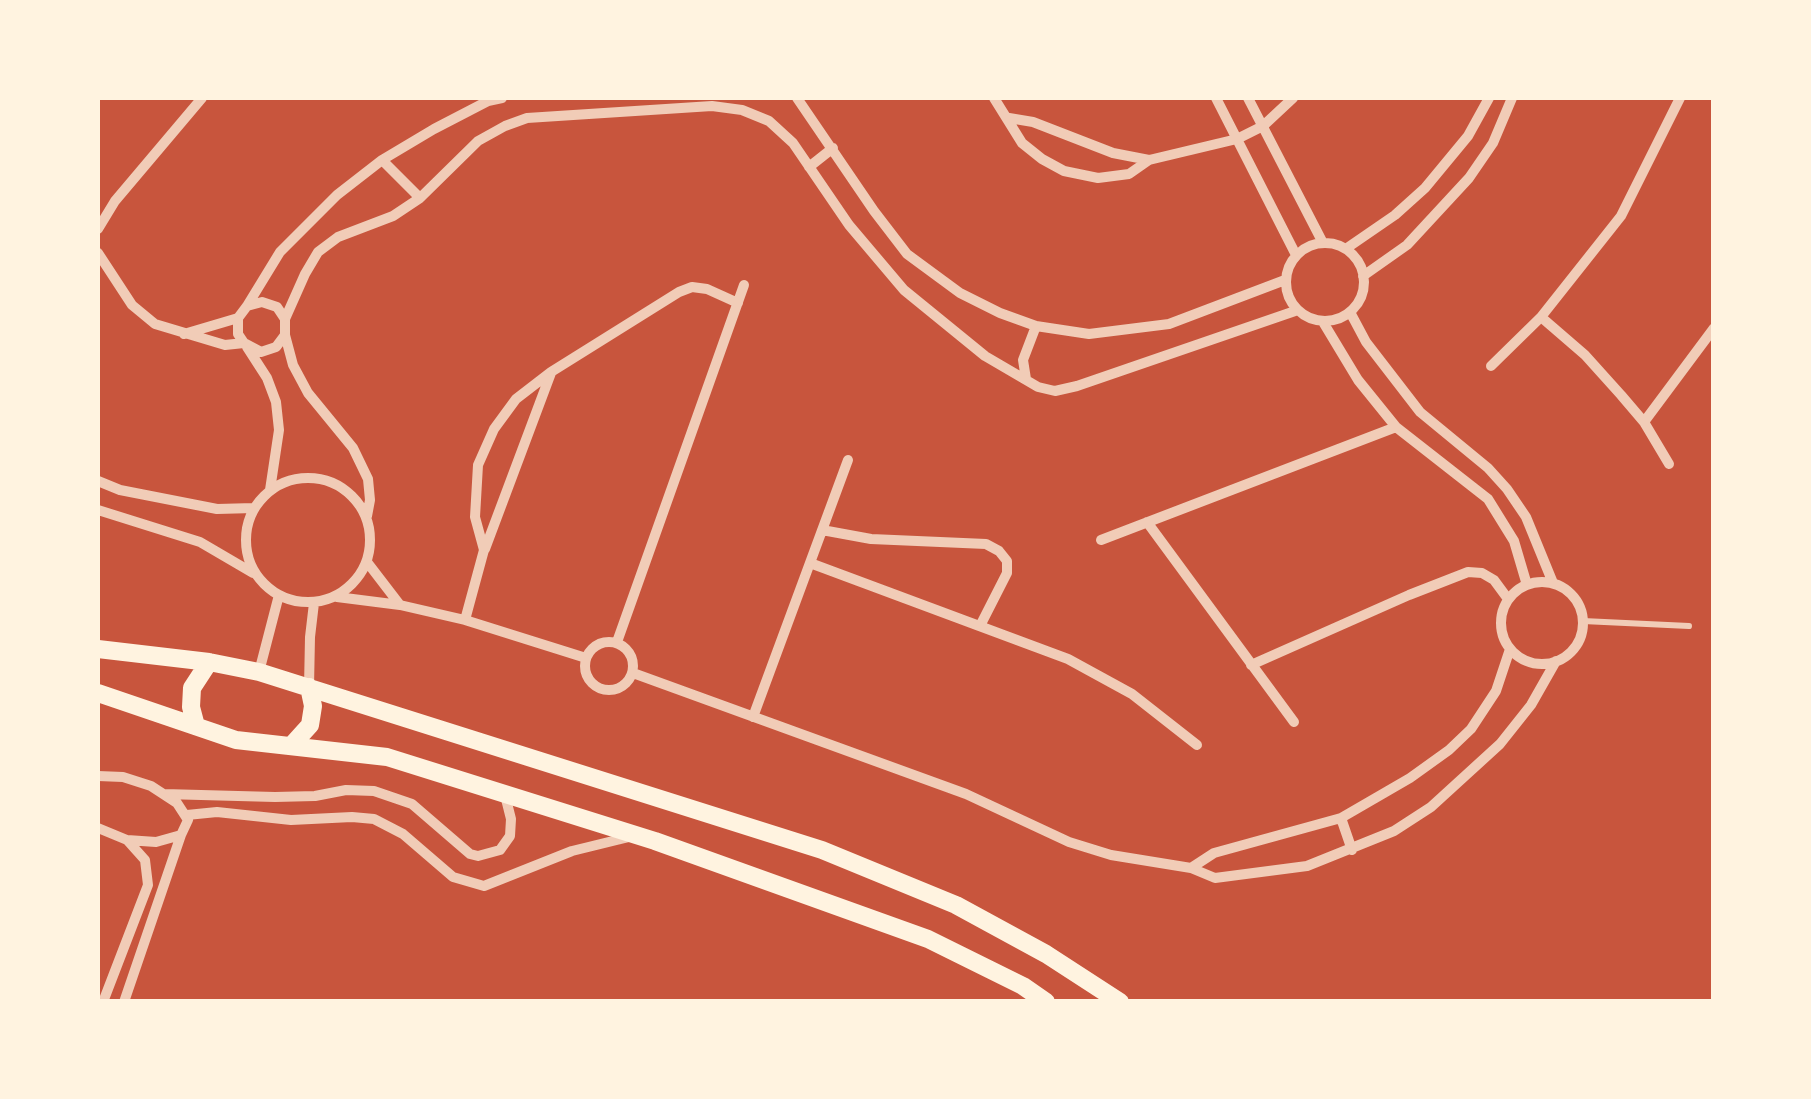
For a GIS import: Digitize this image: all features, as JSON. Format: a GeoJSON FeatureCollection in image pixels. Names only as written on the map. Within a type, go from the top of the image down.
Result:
{"type":"FeatureCollection","features":[{"type":"Feature","properties":{"kind":"main road"},"geometry":{"type":"LineString","coordinates":[[98,649],[260,672],[822,850],[956,905],[1046,954],[1120,1002]]}},
{"type":"Feature","properties":{"kind":"main road"},"geometry":{"type":"LineString","coordinates":[[196,726],[190,707],[192,688],[209,662]]}},
{"type":"Feature","properties":{"kind":"main road"},"geometry":{"type":"LineString","coordinates":[[291,746],[310,725],[314,706],[309,687]]}},
{"type":"Feature","properties":{"kind":"main road"},"geometry":{"type":"LineString","coordinates":[[98,693],[236,740],[387,757],[636,836],[928,939],[1023,986],[1046,1002]]}},
{"type":"Feature","properties":{"kind":"street"},"geometry":{"type":"LineString","coordinates":[[98,230],[115,201],[202,98]]}},
{"type":"Feature","properties":{"kind":"street"},"geometry":{"type":"LineString","coordinates":[[183,335],[238,318],[280,252],[336,195],[382,160],[475,108],[502,98]]}},
{"type":"Feature","properties":{"kind":"street"},"geometry":{"type":"LineString","coordinates":[[797,98],[907,254],[960,293],[1036,326],[1089,334],[1169,324],[1285,280]]}},
{"type":"Feature","properties":{"kind":"street"},"geometry":{"type":"LineString","coordinates":[[994,98],[1022,143],[1064,171],[1098,178],[1129,174],[1149,160],[1237,139],[1263,126],[1294,98]]}},
{"type":"Feature","properties":{"kind":"street"},"geometry":{"type":"LineString","coordinates":[[1216,98],[1296,255]]}},
{"type":"Feature","properties":{"kind":"street"},"geometry":{"type":"LineString","coordinates":[[1248,98],[1323,242]]}},
{"type":"Feature","properties":{"kind":"street"},"geometry":{"type":"LineString","coordinates":[[1346,248],[1426,188],[1468,136],[1489,98]]}},
{"type":"Feature","properties":{"kind":"street"},"geometry":{"type":"LineString","coordinates":[[1363,276],[1406,245],[1469,178],[1492,143],[1512,98]]}},
{"type":"Feature","properties":{"kind":"street"},"geometry":{"type":"LineString","coordinates":[[1491,366],[1541,317],[1621,216],[1680,98]]}},
{"type":"Feature","properties":{"kind":"street"},"geometry":{"type":"LineString","coordinates":[[367,517],[354,497],[336,484],[314,477],[290,480],[270,490],[254,508],[246,530],[246,553],[255,574],[270,591],[291,601],[314,603],[337,596],[355,582],[367,562],[371,540],[368,479],[353,448],[308,393],[294,366],[285,335],[286,320],[304,274],[318,252],[338,237],[392,216],[420,198],[478,141],[527,118],[712,106],[742,110],[769,120],[793,143],[848,225],[904,290],[985,356],[1055,391],[1298,310]]}},
{"type":"Feature","properties":{"kind":"street"},"geometry":{"type":"LineString","coordinates":[[1009,118],[1034,122],[1114,152],[1149,160]]}},
{"type":"Feature","properties":{"kind":"street"},"geometry":{"type":"LineString","coordinates":[[809,167],[833,148]]}},
{"type":"Feature","properties":{"kind":"street"},"geometry":{"type":"LineString","coordinates":[[382,160],[420,198]]}},
{"type":"Feature","properties":{"kind":"street"},"geometry":{"type":"LineString","coordinates":[[1323,242],[1346,248],[1360,264],[1365,284],[1358,304],[1343,318],[1323,322],[1303,316],[1289,301],[1285,280],[1296,255],[1306,246],[1323,242]]}},
{"type":"Feature","properties":{"kind":"street"},"geometry":{"type":"LineString","coordinates":[[98,252],[132,305],[155,324],[183,335],[225,345],[245,345],[261,352],[276,347],[285,335]]}},
{"type":"Feature","properties":{"kind":"street"},"geometry":{"type":"LineString","coordinates":[[616,642],[744,286]]}},
{"type":"Feature","properties":{"kind":"street"},"geometry":{"type":"LineString","coordinates":[[484,550],[475,517],[478,466],[494,429],[516,399],[551,372],[679,292],[707,289],[738,303]]}},
{"type":"Feature","properties":{"kind":"street"},"geometry":{"type":"LineString","coordinates":[[247,306],[262,302],[277,307],[286,320]]}},
{"type":"Feature","properties":{"kind":"street"},"geometry":{"type":"LineString","coordinates":[[1350,312],[1366,342],[1420,412],[1488,468],[1507,489],[1526,517],[1552,584]]}},
{"type":"Feature","properties":{"kind":"street"},"geometry":{"type":"LineString","coordinates":[[1541,317],[1585,356],[1644,422],[1670,464]]}},
{"type":"Feature","properties":{"kind":"street"},"geometry":{"type":"LineString","coordinates":[[238,318],[238,334],[267,378],[276,402],[278,430],[270,490]]}},
{"type":"Feature","properties":{"kind":"street"},"geometry":{"type":"LineString","coordinates":[[1323,322],[1358,380],[1396,428],[1488,499],[1514,541],[1527,584]]}},
{"type":"Feature","properties":{"kind":"street"},"geometry":{"type":"LineString","coordinates":[[1026,379],[1023,360],[1036,326]]}},
{"type":"Feature","properties":{"kind":"street"},"geometry":{"type":"LineString","coordinates":[[1644,422],[1714,328]]}},
{"type":"Feature","properties":{"kind":"street"},"geometry":{"type":"LineString","coordinates":[[464,620],[484,550],[551,372]]}},
{"type":"Feature","properties":{"kind":"street"},"geometry":{"type":"LineString","coordinates":[[1101,540],[1396,428]]}},
{"type":"Feature","properties":{"kind":"street"},"geometry":{"type":"LineString","coordinates":[[753,716],[848,460]]}},
{"type":"Feature","properties":{"kind":"street"},"geometry":{"type":"LineString","coordinates":[[98,481],[120,490],[217,510],[254,508]]}},
{"type":"Feature","properties":{"kind":"street"},"geometry":{"type":"LineString","coordinates":[[98,510],[200,542],[255,574]]}},
{"type":"Feature","properties":{"kind":"street"},"geometry":{"type":"LineString","coordinates":[[1147,522],[1294,722]]}},
{"type":"Feature","properties":{"kind":"street"},"geometry":{"type":"LineString","coordinates":[[822,530],[871,539],[986,544],[998,551],[1006,561],[1006,573],[980,626]]}},
{"type":"Feature","properties":{"kind":"street"},"geometry":{"type":"LineString","coordinates":[[367,562],[400,605]]}},
{"type":"Feature","properties":{"kind":"street"},"geometry":{"type":"LineString","coordinates":[[810,563],[1068,659],[1132,694],[1197,745]]}},
{"type":"Feature","properties":{"kind":"street"},"geometry":{"type":"LineString","coordinates":[[1251,665],[1468,572],[1482,573],[1494,580],[1508,599]]}},
{"type":"Feature","properties":{"kind":"street"},"geometry":{"type":"LineString","coordinates":[[1527,584],[1552,584],[1574,597],[1583,621],[1578,641],[1556,661],[1531,663],[1510,649],[1500,624],[1508,599],[1527,584]]}},
{"type":"Feature","properties":{"kind":"street"},"geometry":{"type":"LineString","coordinates":[[260,672],[279,596]]}},
{"type":"Feature","properties":{"kind":"street"},"geometry":{"type":"LineString","coordinates":[[337,596],[464,620],[586,658]]}},
{"type":"Feature","properties":{"kind":"street"},"geometry":{"type":"LineString","coordinates":[[309,687],[314,603]]}},
{"type":"Feature","properties":{"kind":"street"},"geometry":{"type":"LineString","coordinates":[[616,642],[627,649],[633,660],[633,673],[618,688],[597,687],[585,669],[586,658],[592,648],[616,642]]}},
{"type":"Feature","properties":{"kind":"street"},"geometry":{"type":"LineString","coordinates":[[1191,868],[1214,852],[1340,818],[1410,778],[1460,740],[1496,692],[1510,649]]}},
{"type":"Feature","properties":{"kind":"street"},"geometry":{"type":"LineString","coordinates":[[633,673],[966,794],[1069,842],[1111,855],[1191,868],[1215,878],[1307,866],[1394,831],[1431,807],[1500,744],[1531,705],[1556,661]]}},
{"type":"Feature","properties":{"kind":"street"},"geometry":{"type":"LineString","coordinates":[[98,776],[137,780],[164,794],[187,815],[187,825],[124,1002]]}},
{"type":"Feature","properties":{"kind":"street"},"geometry":{"type":"LineString","coordinates":[[164,794],[298,797],[346,790],[374,791],[412,804],[470,854],[478,856],[500,850],[510,836],[511,820],[504,794]]}},
{"type":"Feature","properties":{"kind":"street"},"geometry":{"type":"LineString","coordinates":[[187,815],[216,812],[280,819],[374,819],[403,834],[452,877],[484,886],[572,851],[636,836]]}},
{"type":"Feature","properties":{"kind":"street"},"geometry":{"type":"LineString","coordinates":[[1340,818],[1352,850]]}},
{"type":"Feature","properties":{"kind":"street"},"geometry":{"type":"LineString","coordinates":[[98,830],[127,840],[156,842],[182,835]]}},
{"type":"Feature","properties":{"kind":"street"},"geometry":{"type":"LineString","coordinates":[[103,1002],[146,893],[149,876],[141,852],[127,840]]}},
{"type":"Feature","properties":{"kind":"street"},"geometry":{"type":"LineString","coordinates":[[126,943],[142,948]]}},
{"type":"Feature","properties":{"kind":"lane"},"geometry":{"type":"LineString","coordinates":[[1583,621],[1690,626]]}}]}
